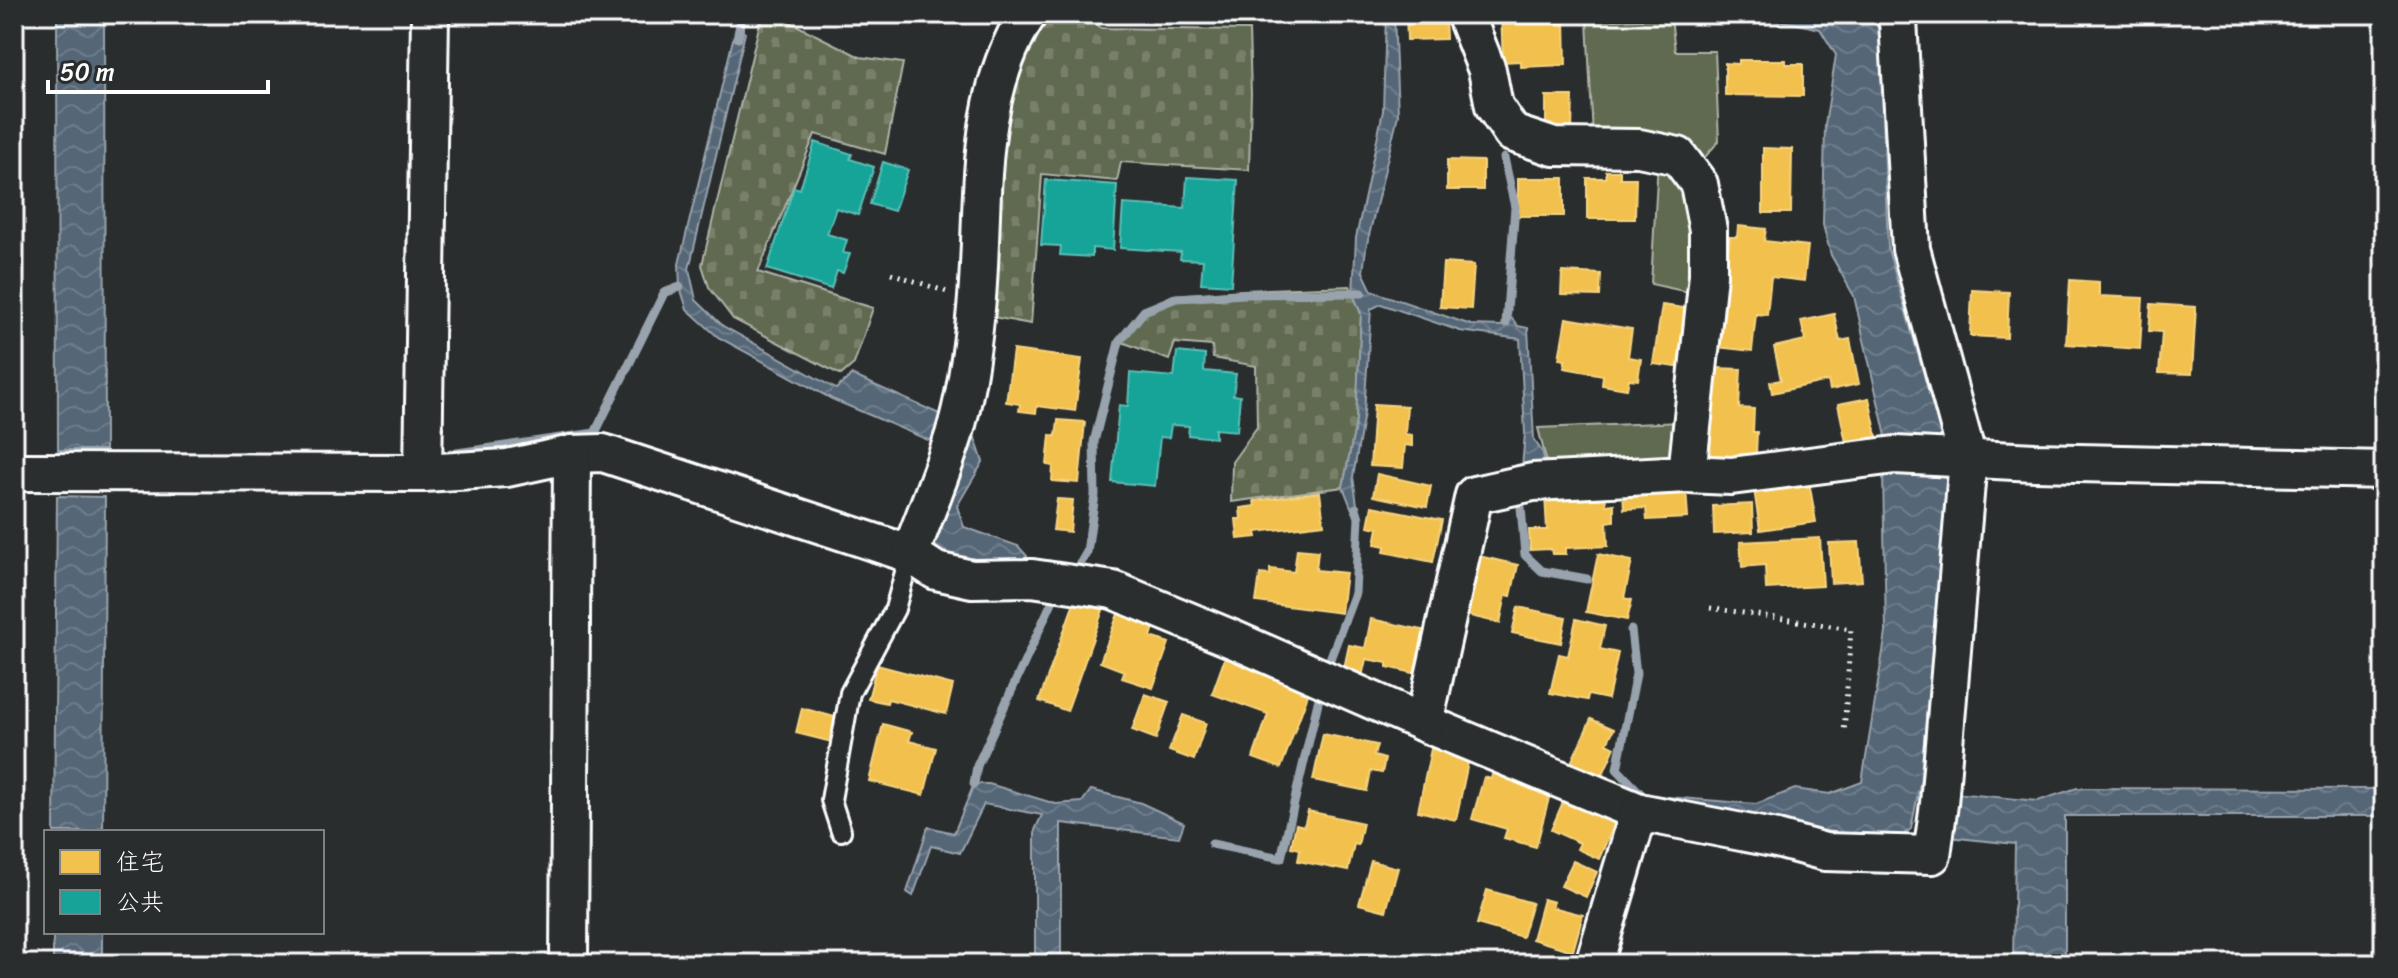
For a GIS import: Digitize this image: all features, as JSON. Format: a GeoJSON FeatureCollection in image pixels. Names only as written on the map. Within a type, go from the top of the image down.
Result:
{"type":"FeatureCollection","features":[{"type":"Feature","properties":{"kind":"street"},"geometry":{"type":"LineString","coordinates":[[423,473],[430,14]]}},
{"type":"Feature","properties":{"kind":"street"},"geometry":{"type":"LineString","coordinates":[[910,554],[954,433],[963,398],[976,308],[981,192],[994,88],[1015,35],[1028,14]]}},
{"type":"Feature","properties":{"kind":"street"},"geometry":{"type":"LineString","coordinates":[[1465,14],[1487,70],[1494,106],[1512,133],[1554,147],[1639,148],[1678,156],[1699,184],[1708,230],[1708,275],[1687,474]]}},
{"type":"Feature","properties":{"kind":"street"},"geometry":{"type":"LineString","coordinates":[[14,472],[423,473],[507,468],[572,454],[603,453],[910,554],[936,571],[972,579],[1032,578],[1113,590],[1639,812],[1777,839],[1825,852],[1932,855],[1968,459],[1911,249],[1898,20],[1894,14]]}},
{"type":"Feature","properties":{"kind":"street"},"geometry":{"type":"LineString","coordinates":[[569,964],[572,454]]}},
{"type":"Feature","properties":{"kind":"street"},"geometry":{"type":"LineString","coordinates":[[1424,723],[1474,495],[1533,482],[1687,474],[1731,476],[1895,455],[2384,470]]}},
{"type":"Feature","properties":{"kind":"street"},"geometry":{"type":"LineString","coordinates":[[1594,964],[1639,812]]}},
{"type":"Feature","properties":{"kind":"lane"},"geometry":{"type":"LineString","coordinates":[[841,831],[831,800],[850,693],[895,609],[910,554]]}},
{"type":"Feature","properties":{"kind":"path"},"geometry":{"type":"LineString","coordinates":[[891,273],[953,295],[976,308]]}},
{"type":"Feature","properties":{"kind":"path"},"geometry":{"type":"LineString","coordinates":[[1710,608],[1851,629],[1844,733]]}},
{"type":"Feature","properties":{"kind":"green space"},"geometry":{"type":"Polygon","coordinates":[[[762,14],[774,14],[860,57],[903,63],[885,154],[815,134],[758,272],[873,308],[854,364],[841,375],[733,319],[709,287],[702,265],[762,14]]]}},
{"type":"Feature","properties":{"kind":"green space"},"geometry":{"type":"Polygon","coordinates":[[[1041,14],[1087,14],[1101,28],[1249,30],[1249,170],[1121,162],[1117,181],[1042,174],[1031,324],[987,316],[1010,79],[1041,14]]]}},
{"type":"Feature","properties":{"kind":"green space"},"geometry":{"type":"Polygon","coordinates":[[[1671,18],[1675,51],[1715,51],[1719,141],[1699,164],[1593,137],[1587,21],[1671,18]]]}},
{"type":"Feature","properties":{"kind":"green space"},"geometry":{"type":"Polygon","coordinates":[[[1658,160],[1684,180],[1697,294],[1651,284],[1658,160]]]}},
{"type":"Feature","properties":{"kind":"green space"},"geometry":{"type":"Polygon","coordinates":[[[1350,286],[1361,314],[1356,422],[1343,487],[1231,502],[1232,462],[1257,427],[1256,366],[1213,358],[1212,346],[1175,343],[1169,360],[1117,340],[1141,311],[1173,295],[1350,286]]]}},
{"type":"Feature","properties":{"kind":"green space"},"geometry":{"type":"Polygon","coordinates":[[[1682,422],[1678,461],[1548,467],[1538,428],[1682,422]]]}},
{"type":"Feature","properties":{"kind":"water"},"geometry":{"type":"Polygon","coordinates":[[[57,14],[104,14],[105,450],[58,450],[57,14]]]}},
{"type":"Feature","properties":{"kind":"water"},"geometry":{"type":"Polygon","coordinates":[[[1386,14],[1394,14],[1398,115],[1363,272],[1372,291],[1471,325],[1502,326],[1507,313],[1518,326],[1528,328],[1534,440],[1543,453],[1545,466],[1522,468],[1525,433],[1520,339],[1460,331],[1381,304],[1371,309],[1364,413],[1353,477],[1359,518],[1353,512],[1343,487],[1356,422],[1361,314],[1353,293],[1356,238],[1383,111],[1386,14]]]}},
{"type":"Feature","properties":{"kind":"water"},"geometry":{"type":"Polygon","coordinates":[[[1714,14],[1869,14],[1880,31],[1888,249],[1942,438],[1887,441],[1854,296],[1831,255],[1823,225],[1825,125],[1836,55],[1820,29],[1714,14]]]}},
{"type":"Feature","properties":{"kind":"water"},"geometry":{"type":"Polygon","coordinates":[[[736,27],[745,33],[689,269],[696,300],[723,326],[836,389],[852,375],[944,416],[935,443],[832,399],[718,337],[687,309],[680,287],[679,264],[736,27]]]}},
{"type":"Feature","properties":{"kind":"water"},"geometry":{"type":"Polygon","coordinates":[[[963,437],[975,438],[983,462],[957,506],[964,527],[1018,546],[1027,556],[1021,570],[937,561],[929,539],[963,437]]]}},
{"type":"Feature","properties":{"kind":"water"},"geometry":{"type":"Polygon","coordinates":[[[1883,474],[1949,477],[1920,784],[1911,829],[1900,837],[1846,834],[1751,819],[1642,795],[1756,804],[1795,789],[1830,794],[1862,782],[1886,633],[1883,474]]]}},
{"type":"Feature","properties":{"kind":"water"},"geometry":{"type":"Polygon","coordinates":[[[57,496],[105,497],[103,830],[54,830],[57,496]]]}},
{"type":"Feature","properties":{"kind":"water"},"geometry":{"type":"Polygon","coordinates":[[[974,784],[989,784],[1056,804],[1082,802],[1091,790],[1141,803],[1184,823],[1179,837],[1061,823],[1061,964],[1035,964],[1035,830],[1042,815],[984,804],[960,853],[931,846],[913,896],[907,892],[928,827],[954,833],[974,784]]]}},
{"type":"Feature","properties":{"kind":"water"},"geometry":{"type":"Polygon","coordinates":[[[2077,788],[2384,789],[2384,816],[2065,816],[2065,964],[2013,964],[2015,844],[1949,837],[1955,793],[2038,801],[2077,788]]]}},
{"type":"Feature","properties":{"kind":"water"},"geometry":{"type":"Polygon","coordinates":[[[53,934],[102,934],[102,964],[53,964],[53,934]]]}},
{"type":"Feature","properties":{"kind":"building: 住宅"},"geometry":{"type":"Polygon","coordinates":[[[1406,14],[1445,14],[1446,39],[1407,40],[1406,14]]]}},
{"type":"Feature","properties":{"kind":"building: 住宅"},"geometry":{"type":"Polygon","coordinates":[[[1501,14],[1517,14],[1517,19],[1565,18],[1566,65],[1521,67],[1521,61],[1503,62],[1501,14]]]}},
{"type":"Feature","properties":{"kind":"building: 住宅"},"geometry":{"type":"Polygon","coordinates":[[[1739,60],[1786,60],[1786,64],[1803,64],[1803,96],[1725,95],[1725,63],[1739,64],[1739,60]]]}},
{"type":"Feature","properties":{"kind":"building: 住宅"},"geometry":{"type":"Polygon","coordinates":[[[1546,96],[1573,96],[1572,131],[1546,131],[1546,96]]]}},
{"type":"Feature","properties":{"kind":"building: 住宅"},"geometry":{"type":"Polygon","coordinates":[[[1763,148],[1792,149],[1791,213],[1763,213],[1763,148]]]}},
{"type":"Feature","properties":{"kind":"building: 住宅"},"geometry":{"type":"Polygon","coordinates":[[[1447,160],[1483,161],[1483,190],[1447,190],[1447,160]]]}},
{"type":"Feature","properties":{"kind":"building: 住宅"},"geometry":{"type":"Polygon","coordinates":[[[1606,171],[1620,171],[1620,178],[1636,178],[1635,219],[1587,219],[1587,178],[1606,178],[1606,171]]]}},
{"type":"Feature","properties":{"kind":"building: 住宅"},"geometry":{"type":"Polygon","coordinates":[[[1518,178],[1564,178],[1564,216],[1518,216],[1518,178]]]}},
{"type":"Feature","properties":{"kind":"building: 住宅"},"geometry":{"type":"Polygon","coordinates":[[[1738,226],[1766,229],[1764,241],[1808,246],[1804,281],[1771,277],[1767,315],[1756,314],[1752,351],[1717,347],[1730,237],[1737,237],[1738,226]]]}},
{"type":"Feature","properties":{"kind":"building: 住宅"},"geometry":{"type":"Polygon","coordinates":[[[1443,263],[1474,265],[1471,309],[1440,307],[1443,263]]]}},
{"type":"Feature","properties":{"kind":"building: 住宅"},"geometry":{"type":"Polygon","coordinates":[[[1562,272],[1601,274],[1600,296],[1561,295],[1562,272]]]}},
{"type":"Feature","properties":{"kind":"building: 住宅"},"geometry":{"type":"Polygon","coordinates":[[[2070,280],[2099,282],[2099,296],[2143,298],[2140,349],[2066,344],[2070,280]]]}},
{"type":"Feature","properties":{"kind":"building: 住宅"},"geometry":{"type":"Polygon","coordinates":[[[1972,290],[2009,292],[2007,338],[1970,336],[1972,290]]]}},
{"type":"Feature","properties":{"kind":"building: 住宅"},"geometry":{"type":"Polygon","coordinates":[[[2151,304],[2196,307],[2192,374],[2159,373],[2162,332],[2149,331],[2151,304]]]}},
{"type":"Feature","properties":{"kind":"building: 住宅"},"geometry":{"type":"Polygon","coordinates":[[[1662,305],[1692,309],[1683,368],[1653,364],[1662,305]]]}},
{"type":"Feature","properties":{"kind":"building: 住宅"},"geometry":{"type":"Polygon","coordinates":[[[1834,314],[1840,341],[1850,339],[1859,384],[1830,390],[1828,381],[1772,393],[1770,382],[1781,380],[1774,347],[1805,340],[1801,321],[1834,314]]]}},
{"type":"Feature","properties":{"kind":"building: 住宅"},"geometry":{"type":"Polygon","coordinates":[[[1566,318],[1632,329],[1628,357],[1641,359],[1638,380],[1629,379],[1627,389],[1602,385],[1603,375],[1564,368],[1565,360],[1559,359],[1566,318]]]}},
{"type":"Feature","properties":{"kind":"building: 住宅"},"geometry":{"type":"Polygon","coordinates":[[[1013,350],[1082,359],[1075,411],[1037,406],[1036,413],[1019,411],[1020,404],[1006,402],[1013,350]]]}},
{"type":"Feature","properties":{"kind":"building: 住宅"},"geometry":{"type":"Polygon","coordinates":[[[1715,368],[1741,369],[1739,408],[1754,409],[1756,455],[1736,454],[1735,459],[1710,458],[1715,368]]]}},
{"type":"Feature","properties":{"kind":"building: 住宅"},"geometry":{"type":"Polygon","coordinates":[[[1869,398],[1878,441],[1847,447],[1838,404],[1869,398]]]}},
{"type":"Feature","properties":{"kind":"building: 住宅"},"geometry":{"type":"Polygon","coordinates":[[[1374,404],[1407,406],[1405,434],[1412,435],[1412,446],[1405,445],[1403,468],[1370,466],[1374,404]]]}},
{"type":"Feature","properties":{"kind":"building: 住宅"},"geometry":{"type":"Polygon","coordinates":[[[1058,420],[1085,422],[1079,483],[1052,481],[1053,466],[1047,465],[1050,435],[1056,436],[1058,420]]]}},
{"type":"Feature","properties":{"kind":"building: 住宅"},"geometry":{"type":"Polygon","coordinates":[[[1377,474],[1431,486],[1427,507],[1373,496],[1377,474]]]}},
{"type":"Feature","properties":{"kind":"building: 住宅"},"geometry":{"type":"Polygon","coordinates":[[[1809,481],[1816,522],[1760,530],[1754,489],[1809,481]]]}},
{"type":"Feature","properties":{"kind":"building: 住宅"},"geometry":{"type":"Polygon","coordinates":[[[1686,488],[1688,518],[1647,520],[1646,508],[1624,509],[1623,491],[1686,488]]]}},
{"type":"Feature","properties":{"kind":"building: 住宅"},"geometry":{"type":"Polygon","coordinates":[[[1320,492],[1324,524],[1256,532],[1257,537],[1238,539],[1236,519],[1241,519],[1240,508],[1255,506],[1254,501],[1320,492]]]}},
{"type":"Feature","properties":{"kind":"building: 住宅"},"geometry":{"type":"Polygon","coordinates":[[[1605,492],[1606,505],[1614,504],[1614,521],[1607,522],[1608,546],[1566,548],[1566,554],[1552,554],[1551,549],[1530,550],[1529,530],[1547,530],[1545,495],[1605,492]]]}},
{"type":"Feature","properties":{"kind":"building: 住宅"},"geometry":{"type":"Polygon","coordinates":[[[1057,499],[1073,500],[1070,532],[1053,530],[1057,499]]]}},
{"type":"Feature","properties":{"kind":"building: 住宅"},"geometry":{"type":"Polygon","coordinates":[[[1752,504],[1753,532],[1714,534],[1713,506],[1752,504]]]}},
{"type":"Feature","properties":{"kind":"building: 住宅"},"geometry":{"type":"Polygon","coordinates":[[[1372,506],[1442,520],[1433,562],[1384,552],[1385,546],[1375,544],[1378,528],[1368,526],[1372,506]]]}},
{"type":"Feature","properties":{"kind":"building: 住宅"},"geometry":{"type":"Polygon","coordinates":[[[1820,538],[1823,586],[1766,589],[1765,565],[1742,567],[1740,542],[1820,538]]]}},
{"type":"Feature","properties":{"kind":"building: 住宅"},"geometry":{"type":"Polygon","coordinates":[[[1859,542],[1862,581],[1831,583],[1829,543],[1859,542]]]}},
{"type":"Feature","properties":{"kind":"building: 住宅"},"geometry":{"type":"Polygon","coordinates":[[[1297,549],[1318,551],[1316,570],[1346,573],[1341,613],[1256,602],[1260,574],[1270,575],[1270,569],[1294,572],[1297,549]]]}},
{"type":"Feature","properties":{"kind":"building: 住宅"},"geometry":{"type":"Polygon","coordinates":[[[1598,554],[1632,561],[1624,598],[1632,600],[1627,620],[1586,612],[1598,554]]]}},
{"type":"Feature","properties":{"kind":"building: 住宅"},"geometry":{"type":"Polygon","coordinates":[[[1479,556],[1518,565],[1511,596],[1506,595],[1500,623],[1466,615],[1479,556]]]}},
{"type":"Feature","properties":{"kind":"building: 住宅"},"geometry":{"type":"Polygon","coordinates":[[[1075,600],[1103,610],[1067,711],[1039,701],[1075,600]]]}},
{"type":"Feature","properties":{"kind":"building: 住宅"},"geometry":{"type":"Polygon","coordinates":[[[1518,607],[1566,617],[1561,643],[1512,633],[1518,607]]]}},
{"type":"Feature","properties":{"kind":"building: 住宅"},"geometry":{"type":"Polygon","coordinates":[[[1118,614],[1154,627],[1151,637],[1169,643],[1153,688],[1122,678],[1124,671],[1100,662],[1118,614]]]}},
{"type":"Feature","properties":{"kind":"building: 住宅"},"geometry":{"type":"Polygon","coordinates":[[[1371,619],[1427,631],[1418,674],[1366,659],[1362,677],[1343,673],[1349,645],[1365,648],[1371,619]]]}},
{"type":"Feature","properties":{"kind":"building: 住宅"},"geometry":{"type":"Polygon","coordinates":[[[1576,619],[1605,626],[1600,649],[1618,653],[1608,699],[1588,695],[1587,700],[1550,693],[1559,654],[1568,656],[1576,619]]]}},
{"type":"Feature","properties":{"kind":"building: 住宅"},"geometry":{"type":"Polygon","coordinates":[[[1227,652],[1310,689],[1281,768],[1253,758],[1268,714],[1212,694],[1227,652]]]}},
{"type":"Feature","properties":{"kind":"building: 住宅"},"geometry":{"type":"Polygon","coordinates":[[[877,665],[953,685],[946,714],[888,699],[887,703],[868,699],[877,665]]]}},
{"type":"Feature","properties":{"kind":"building: 住宅"},"geometry":{"type":"Polygon","coordinates":[[[1145,694],[1169,702],[1156,739],[1132,730],[1145,694]]]}},
{"type":"Feature","properties":{"kind":"building: 住宅"},"geometry":{"type":"Polygon","coordinates":[[[802,708],[838,718],[832,742],[796,733],[802,708]]]}},
{"type":"Feature","properties":{"kind":"building: 住宅"},"geometry":{"type":"Polygon","coordinates":[[[1183,715],[1206,723],[1194,760],[1169,751],[1183,715]]]}},
{"type":"Feature","properties":{"kind":"building: 住宅"},"geometry":{"type":"Polygon","coordinates":[[[1591,719],[1614,729],[1607,743],[1615,747],[1600,781],[1569,767],[1591,719]]]}},
{"type":"Feature","properties":{"kind":"building: 住宅"},"geometry":{"type":"Polygon","coordinates":[[[883,724],[912,732],[909,741],[936,748],[924,795],[869,781],[883,724]]]}},
{"type":"Feature","properties":{"kind":"building: 住宅"},"geometry":{"type":"Polygon","coordinates":[[[1323,734],[1377,745],[1374,756],[1385,759],[1382,773],[1371,771],[1367,791],[1313,780],[1323,734]]]}},
{"type":"Feature","properties":{"kind":"building: 住宅"},"geometry":{"type":"Polygon","coordinates":[[[1432,744],[1470,753],[1456,820],[1418,811],[1432,744]]]}},
{"type":"Feature","properties":{"kind":"building: 住宅"},"geometry":{"type":"Polygon","coordinates":[[[1493,770],[1552,787],[1536,847],[1504,838],[1507,829],[1472,819],[1484,777],[1491,779],[1493,770]]]}},
{"type":"Feature","properties":{"kind":"building: 住宅"},"geometry":{"type":"Polygon","coordinates":[[[1565,797],[1616,820],[1599,859],[1577,849],[1580,843],[1551,830],[1565,797]]]}},
{"type":"Feature","properties":{"kind":"building: 住宅"},"geometry":{"type":"Polygon","coordinates":[[[1308,811],[1363,823],[1348,871],[1298,861],[1300,849],[1291,847],[1296,824],[1304,826],[1308,811]]]}},
{"type":"Feature","properties":{"kind":"building: 住宅"},"geometry":{"type":"Polygon","coordinates":[[[1371,861],[1398,868],[1386,911],[1359,904],[1371,861]]]}},
{"type":"Feature","properties":{"kind":"building: 住宅"},"geometry":{"type":"Polygon","coordinates":[[[1573,861],[1597,872],[1586,897],[1561,886],[1573,861]]]}},
{"type":"Feature","properties":{"kind":"building: 住宅"},"geometry":{"type":"Polygon","coordinates":[[[1487,890],[1532,903],[1522,937],[1477,924],[1487,890]]]}},
{"type":"Feature","properties":{"kind":"building: 住宅"},"geometry":{"type":"Polygon","coordinates":[[[1543,899],[1554,902],[1552,907],[1583,915],[1573,951],[1532,939],[1543,899]]]}},
{"type":"Feature","properties":{"kind":"building: 公共"},"geometry":{"type":"Polygon","coordinates":[[[815,142],[852,154],[850,159],[874,167],[858,215],[836,208],[827,234],[847,240],[843,253],[850,254],[843,273],[837,271],[831,289],[767,269],[794,187],[800,189],[815,142]]]}},
{"type":"Feature","properties":{"kind":"building: 公共"},"geometry":{"type":"Polygon","coordinates":[[[883,162],[908,170],[894,211],[870,204],[883,162]]]}},
{"type":"Feature","properties":{"kind":"building: 公共"},"geometry":{"type":"Polygon","coordinates":[[[1187,177],[1238,180],[1231,285],[1201,283],[1203,260],[1180,259],[1181,252],[1120,248],[1123,204],[1185,208],[1187,177]]]}},
{"type":"Feature","properties":{"kind":"building: 公共"},"geometry":{"type":"Polygon","coordinates":[[[1046,180],[1117,185],[1113,250],[1092,248],[1092,257],[1060,255],[1061,246],[1041,245],[1046,180]]]}},
{"type":"Feature","properties":{"kind":"building: 公共"},"geometry":{"type":"Polygon","coordinates":[[[1177,352],[1205,355],[1204,371],[1236,374],[1233,395],[1240,396],[1237,431],[1215,429],[1215,438],[1188,435],[1189,426],[1171,425],[1169,438],[1160,437],[1155,486],[1112,482],[1119,405],[1128,406],[1130,373],[1174,377],[1177,352]]]}},
{"type":"Feature","properties":{"kind":"waterway"},"geometry":{"type":"LineString","coordinates":[[738,38],[742,14]]}},
{"type":"Feature","properties":{"kind":"waterway"},"geometry":{"type":"LineString","coordinates":[[1504,158],[1515,207],[1506,323]]}},
{"type":"Feature","properties":{"kind":"waterway"},"geometry":{"type":"LineString","coordinates":[[450,454],[595,433],[664,293],[680,287]]}},
{"type":"Feature","properties":{"kind":"waterway"},"geometry":{"type":"LineString","coordinates":[[1070,570],[1077,569],[1087,552],[1095,495],[1094,442],[1119,342],[1144,311],[1176,298],[1362,293]]}},
{"type":"Feature","properties":{"kind":"waterway"},"geometry":{"type":"LineString","coordinates":[[1521,507],[1525,555],[1542,571],[1587,579]]}},
{"type":"Feature","properties":{"kind":"waterway"},"geometry":{"type":"LineString","coordinates":[[1330,659],[1355,593],[1359,518],[1356,508]]}},
{"type":"Feature","properties":{"kind":"waterway"},"geometry":{"type":"LineString","coordinates":[[974,784],[977,766],[1052,602],[1054,588]]}},
{"type":"Feature","properties":{"kind":"waterway"},"geometry":{"type":"LineString","coordinates":[[1631,630],[1636,674],[1617,769],[1642,795]]}},
{"type":"Feature","properties":{"kind":"waterway"},"geometry":{"type":"LineString","coordinates":[[1212,844],[1281,858],[1320,694]]}}]}
